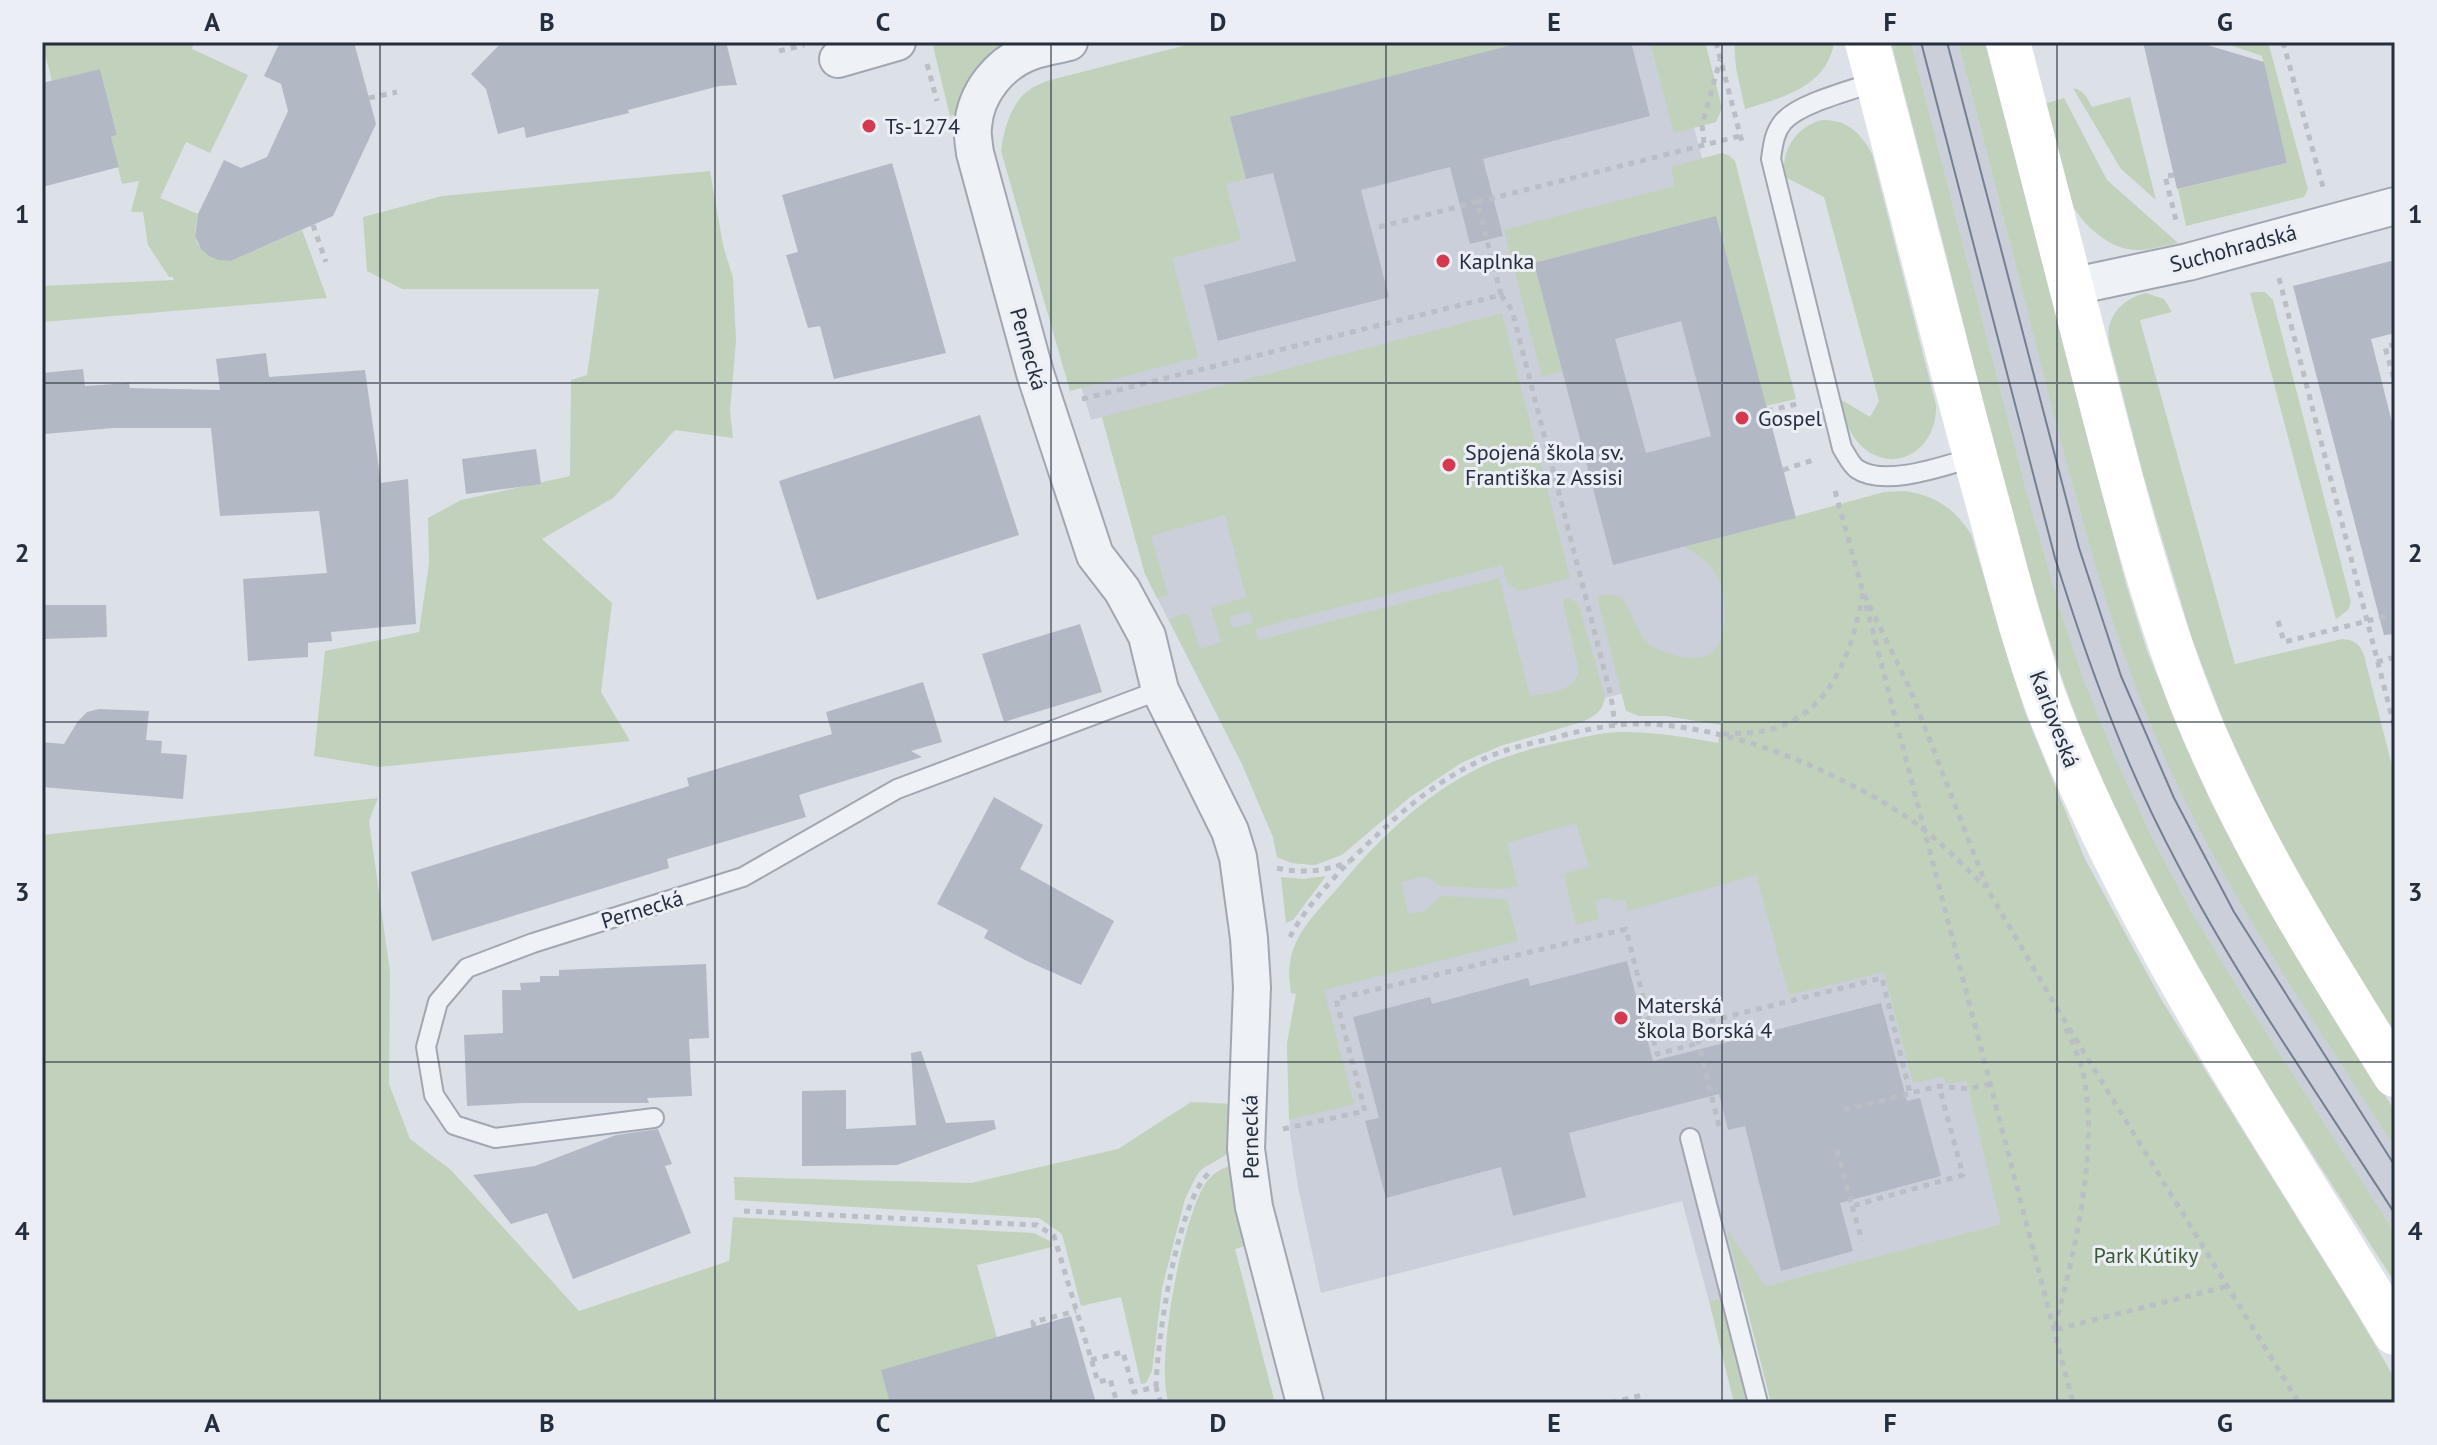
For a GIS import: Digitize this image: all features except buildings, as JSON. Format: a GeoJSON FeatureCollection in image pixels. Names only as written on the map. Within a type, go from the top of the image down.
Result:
{"type":"FeatureCollection","features":[{"type":"Feature","properties":{"kind":"main road"},"geometry":{"type":"LineString","coordinates":[[2008,42],[2123,487],[2157,605],[2187,689],[2231,792],[2314,947],[2395,1075]]}},
{"type":"Feature","properties":{"kind":"main road","name":"Karloveská"},"geometry":{"type":"LineString","coordinates":[[1872,62],[1975,457],[2023,631],[2048,708],[2126,883],[2179,979],[2395,1333]]}},
{"type":"Feature","properties":{"kind":"street"},"geometry":{"type":"LineString","coordinates":[[834,58],[897,42]]}},
{"type":"Feature","properties":{"kind":"street","name":"Pernecká"},"geometry":{"type":"LineString","coordinates":[[1069,42],[1030,52],[1001,68],[983,92],[972,126],[975,153],[1035,373],[1095,555],[1122,590],[1147,636],[1160,690],[1224,818],[1238,857],[1252,987],[1246,1149],[1254,1207],[1305,1403]]}},
{"type":"Feature","properties":{"kind":"street","name":"Suchohradská"},"geometry":{"type":"LineString","coordinates":[[2070,287],[2184,247],[2395,206]]}},
{"type":"Feature","properties":{"kind":"lane"},"geometry":{"type":"LineString","coordinates":[[1872,62],[1785,120],[1774,138],[1771,159],[1842,448],[1857,469],[1880,477],[1909,474],[1975,457]]}},
{"type":"Feature","properties":{"kind":"lane","name":"Pernecká"},"geometry":{"type":"LineString","coordinates":[[654,1118],[495,1138],[454,1125],[434,1095],[426,1047],[438,1002],[467,968],[533,943],[743,877],[897,789],[1160,690]]}},
{"type":"Feature","properties":{"kind":"lane"},"geometry":{"type":"LineString","coordinates":[[1690,1138],[1758,1403]]}},
{"type":"Feature","properties":{"kind":"path"},"geometry":{"type":"LineString","coordinates":[[2283,42],[2326,196]]}},
{"type":"Feature","properties":{"kind":"path"},"geometry":{"type":"LineString","coordinates":[[779,51],[834,58]]}},
{"type":"Feature","properties":{"kind":"path"},"geometry":{"type":"LineString","coordinates":[[1704,144],[1702,125],[1720,59]]}},
{"type":"Feature","properties":{"kind":"path"},"geometry":{"type":"LineString","coordinates":[[927,66],[938,105]]}},
{"type":"Feature","properties":{"kind":"path"},"geometry":{"type":"LineString","coordinates":[[369,98],[397,92]]}},
{"type":"Feature","properties":{"kind":"path"},"geometry":{"type":"LineString","coordinates":[[1379,227],[1740,136]]}},
{"type":"Feature","properties":{"kind":"path"},"geometry":{"type":"LineString","coordinates":[[2174,175],[2165,176],[2184,247]]}},
{"type":"Feature","properties":{"kind":"path"},"geometry":{"type":"LineString","coordinates":[[1477,202],[1501,295],[1512,310],[1611,696],[1615,725]]}},
{"type":"Feature","properties":{"kind":"path"},"geometry":{"type":"LineString","coordinates":[[313,225],[326,262]]}},
{"type":"Feature","properties":{"kind":"path"},"geometry":{"type":"LineString","coordinates":[[2277,271],[2395,729]]}},
{"type":"Feature","properties":{"kind":"path"},"geometry":{"type":"LineString","coordinates":[[1078,400],[1501,295]]}},
{"type":"Feature","properties":{"kind":"path"},"geometry":{"type":"LineString","coordinates":[[2395,344],[2385,347],[2395,383]]}},
{"type":"Feature","properties":{"kind":"path"},"geometry":{"type":"LineString","coordinates":[[1767,411],[1807,401]]}},
{"type":"Feature","properties":{"kind":"path"},"geometry":{"type":"LineString","coordinates":[[1783,470],[1823,456]]}},
{"type":"Feature","properties":{"kind":"path"},"geometry":{"type":"LineString","coordinates":[[1837,498],[2072,1402],[2063,1403]]}},
{"type":"Feature","properties":{"kind":"path"},"geometry":{"type":"LineString","coordinates":[[1717,734],[1755,733],[1772,729],[1786,724],[1812,706],[1836,678],[1843,664],[1856,632],[1863,592]]}},
{"type":"Feature","properties":{"kind":"path"},"geometry":{"type":"LineString","coordinates":[[1863,592],[1910,689],[1988,890],[2299,1403]]}},
{"type":"Feature","properties":{"kind":"path"},"geometry":{"type":"LineString","coordinates":[[2278,621],[2284,642],[2395,614]]}},
{"type":"Feature","properties":{"kind":"path"},"geometry":{"type":"LineString","coordinates":[[2377,662],[2395,657]]}},
{"type":"Feature","properties":{"kind":"path"},"geometry":{"type":"LineString","coordinates":[[1288,942],[1315,902],[1349,862],[1395,817],[1450,778],[1500,752],[1590,728],[1615,725],[1649,724],[1685,728],[1780,753],[1850,784],[1892,807],[1924,830],[1988,890]]}},
{"type":"Feature","properties":{"kind":"path"},"geometry":{"type":"LineString","coordinates":[[1272,867],[1307,873],[1349,862]]}},
{"type":"Feature","properties":{"kind":"path"},"geometry":{"type":"LineString","coordinates":[[1300,1126],[1365,1111],[1336,999],[1626,929],[1657,1054],[1699,1043]]}},
{"type":"Feature","properties":{"kind":"path"},"geometry":{"type":"LineString","coordinates":[[1690,1138],[1721,1130],[1694,1025],[1882,978],[1910,1093]]}},
{"type":"Feature","properties":{"kind":"path"},"geometry":{"type":"LineString","coordinates":[[2054,1330],[2082,1210],[2087,1138],[2086,1093],[2080,1063],[2061,1015]]}},
{"type":"Feature","properties":{"kind":"path"},"geometry":{"type":"LineString","coordinates":[[1844,1110],[1939,1086],[1968,1089],[1990,1084]]}},
{"type":"Feature","properties":{"kind":"path"},"geometry":{"type":"LineString","coordinates":[[1852,1206],[1963,1175],[1939,1086]]}},
{"type":"Feature","properties":{"kind":"path"},"geometry":{"type":"LineString","coordinates":[[1870,1103],[1872,1111]]}},
{"type":"Feature","properties":{"kind":"path"},"geometry":{"type":"LineString","coordinates":[[1837,1150],[1862,1241]]}},
{"type":"Feature","properties":{"kind":"path"},"geometry":{"type":"LineString","coordinates":[[1161,1403],[1156,1387],[1163,1317],[1174,1258],[1202,1178],[1222,1164]]}},
{"type":"Feature","properties":{"kind":"path"},"geometry":{"type":"LineString","coordinates":[[744,1211],[1037,1225],[1054,1236],[1098,1382],[1110,1379],[1117,1403]]}},
{"type":"Feature","properties":{"kind":"path"},"geometry":{"type":"LineString","coordinates":[[2054,1330],[2228,1286]]}},
{"type":"Feature","properties":{"kind":"path"},"geometry":{"type":"LineString","coordinates":[[1034,1327],[1033,1322],[1076,1311]]}},
{"type":"Feature","properties":{"kind":"path"},"geometry":{"type":"LineString","coordinates":[[1091,1360],[1123,1352],[1134,1392],[1156,1387]]}},
{"type":"Feature","properties":{"kind":"path"},"geometry":{"type":"LineString","coordinates":[[1611,1403],[1646,1394]]}},
{"type":"Feature","properties":{"kind":"shaded area","name":"Spojená škola sv. Františka z Assisi"},"geometry":{"type":"Polygon","coordinates":[[[1349,42],[1672,42],[1795,517],[1824,509],[1846,610],[1467,748],[1315,865],[1292,863],[1277,857],[1273,837],[1242,764],[1145,574],[1102,417],[1091,420],[1005,132],[1349,42]]]}},
{"type":"Feature","properties":{"kind":"shaded area"},"geometry":{"type":"Polygon","coordinates":[[[1911,42],[1958,42],[2079,508],[2128,665],[2151,726],[2224,874],[2395,1148],[2395,1233],[2190,909],[2116,759],[2060,609],[1911,42]]]}},
{"type":"Feature","properties":{"kind":"shaded area","name":"Materská škola Borská 4"},"geometry":{"type":"Polygon","coordinates":[[[1454,798],[1910,855],[2002,1224],[1709,1301],[1682,1201],[1321,1293],[1298,1187],[1290,1133],[1287,1043],[1454,798]]]}},
{"type":"Feature","properties":{"kind":"green space"},"geometry":{"type":"Polygon","coordinates":[[[42,42],[194,42],[192,49],[248,75],[210,153],[186,142],[160,198],[198,214],[196,241],[203,251],[219,259],[231,261],[302,230],[327,298],[42,322],[42,286],[174,280],[148,245],[143,212],[131,212],[139,181],[122,184],[111,137],[117,135],[100,69],[52,81],[42,42]]]}},
{"type":"Feature","properties":{"kind":"green space"},"geometry":{"type":"Polygon","coordinates":[[[948,42],[1026,42],[961,113],[950,116],[933,46],[948,42]]]}},
{"type":"Feature","properties":{"kind":"green space"},"geometry":{"type":"Polygon","coordinates":[[[1198,42],[1524,42],[1230,117],[1246,179],[1226,184],[1241,240],[1172,258],[1198,357],[1070,391],[1001,151],[1009,117],[1023,95],[1047,81],[1198,42]]]}},
{"type":"Feature","properties":{"kind":"green space"},"geometry":{"type":"Polygon","coordinates":[[[1650,42],[1705,42],[1722,108],[1716,122],[1674,133],[1650,42]]]}},
{"type":"Feature","properties":{"kind":"green space"},"geometry":{"type":"Polygon","coordinates":[[[1734,42],[1834,42],[1830,57],[1813,80],[1788,95],[1745,109],[1734,42]]]}},
{"type":"Feature","properties":{"kind":"green space"},"geometry":{"type":"Polygon","coordinates":[[[1891,42],[1911,42],[2060,609],[2116,759],[2190,909],[2395,1233],[2395,1283],[2190,956],[2119,819],[2088,748],[2053,652],[2024,555],[1891,42]]]}},
{"type":"Feature","properties":{"kind":"green space"},"geometry":{"type":"Polygon","coordinates":[[[1958,42],[1985,42],[2126,584],[2147,651],[2211,802],[2253,882],[2395,1111],[2395,1148],[2232,888],[2202,834],[2150,723],[2106,599],[2081,515],[1958,42]]]}},
{"type":"Feature","properties":{"kind":"green space"},"geometry":{"type":"Polygon","coordinates":[[[2221,42],[2268,42],[2308,189],[2304,197],[2186,226],[2178,189],[2287,163],[2262,56],[2221,42]]]}},
{"type":"Feature","properties":{"kind":"green space"},"geometry":{"type":"Polygon","coordinates":[[[2073,88],[2083,93],[2092,107],[2130,97],[2156,200],[2121,169],[2073,88]]]}},
{"type":"Feature","properties":{"kind":"green space"},"geometry":{"type":"Polygon","coordinates":[[[2064,98],[2107,180],[2178,243],[2144,250],[2120,247],[2093,231],[2079,216],[2044,104],[2064,98]]]}},
{"type":"Feature","properties":{"kind":"green space"},"geometry":{"type":"Polygon","coordinates":[[[1822,120],[1839,122],[1852,129],[1872,154],[1936,405],[1929,436],[1909,455],[1896,459],[1869,452],[1856,440],[1848,426],[1840,399],[1870,417],[1879,401],[1824,197],[1785,177],[1785,158],[1792,141],[1805,128],[1822,120]]]}},
{"type":"Feature","properties":{"kind":"green space"},"geometry":{"type":"Polygon","coordinates":[[[1722,153],[1735,161],[1796,399],[1766,406],[1716,216],[1534,263],[1562,371],[1542,377],[1504,230],[1675,186],[1671,167],[1722,153]]]}},
{"type":"Feature","properties":{"kind":"green space"},"geometry":{"type":"Polygon","coordinates":[[[710,171],[723,245],[733,278],[736,341],[730,410],[733,438],[675,430],[613,498],[542,539],[612,603],[601,692],[630,741],[380,767],[314,756],[325,651],[419,632],[429,564],[428,518],[461,500],[570,476],[571,380],[587,375],[599,289],[402,289],[367,271],[363,217],[442,196],[710,171]]]}},
{"type":"Feature","properties":{"kind":"green space"},"geometry":{"type":"Polygon","coordinates":[[[2265,292],[2273,300],[2351,602],[2348,610],[2336,619],[2250,293],[2265,292]]]}},
{"type":"Feature","properties":{"kind":"green space"},"geometry":{"type":"Polygon","coordinates":[[[2146,293],[2164,299],[2172,312],[2140,320],[2235,664],[2342,639],[2356,643],[2364,655],[2395,778],[2395,1035],[2292,867],[2226,728],[2192,639],[2143,474],[2109,341],[2110,324],[2117,310],[2130,299],[2146,293]]]}},
{"type":"Feature","properties":{"kind":"green space"},"geometry":{"type":"Polygon","coordinates":[[[1502,313],[1570,578],[1519,591],[1508,584],[1502,565],[1255,629],[1259,640],[1499,578],[1530,696],[1566,687],[1579,670],[1563,604],[1564,599],[1569,598],[1579,605],[1605,698],[1602,707],[1582,722],[1500,746],[1461,763],[1409,798],[1342,855],[1315,865],[1292,863],[1277,857],[1273,837],[1242,764],[1169,620],[1189,614],[1200,649],[1221,642],[1211,608],[1246,597],[1225,515],[1151,536],[1168,595],[1157,598],[1145,574],[1102,417],[1502,313]],[[1250,611],[1229,617],[1232,628],[1253,623],[1250,611]]]}},
{"type":"Feature","properties":{"kind":"green space","name":"Park Kútiky"},"geometry":{"type":"Polygon","coordinates":[[[1905,491],[1926,496],[1943,505],[1958,517],[1971,534],[2025,712],[2085,859],[2161,999],[2395,1379],[2395,1403],[1771,1403],[1727,1230],[1766,1286],[2001,1224],[1966,1080],[1946,1084],[1944,1076],[1913,1083],[1884,972],[1789,995],[1756,875],[1628,911],[1625,899],[1612,902],[1611,897],[1595,901],[1599,919],[1576,925],[1564,874],[1589,867],[1576,823],[1507,843],[1518,886],[1505,889],[1441,886],[1420,877],[1401,882],[1408,914],[1424,911],[1441,896],[1507,899],[1518,941],[1324,990],[1354,1104],[1289,1120],[1287,1043],[1296,994],[1291,993],[1289,978],[1293,951],[1318,910],[1395,827],[1457,780],[1503,758],[1532,749],[1622,732],[1670,735],[1718,743],[1721,725],[1665,716],[1639,716],[1626,711],[1597,597],[1609,594],[1621,597],[1642,635],[1656,648],[1683,657],[1705,656],[1714,651],[1721,638],[1725,618],[1724,596],[1713,569],[1700,556],[1684,547],[1884,492],[1905,491]]]}},
{"type":"Feature","properties":{"kind":"green space"},"geometry":{"type":"Polygon","coordinates":[[[378,798],[369,821],[390,972],[389,1084],[410,1139],[451,1170],[579,1311],[729,1261],[733,1217],[1034,1233],[1050,1241],[1052,1247],[977,1265],[997,1338],[890,1403],[42,1403],[42,835],[378,798]]]}},
{"type":"Feature","properties":{"kind":"green space"},"geometry":{"type":"Polygon","coordinates":[[[1326,876],[1293,920],[1286,923],[1281,877],[1303,879],[1326,876]]]}},
{"type":"Feature","properties":{"kind":"green space"},"geometry":{"type":"Polygon","coordinates":[[[1191,1102],[1233,1104],[1229,1153],[1202,1169],[1185,1199],[1162,1288],[1152,1371],[1146,1383],[1141,1384],[1121,1297],[1081,1306],[1062,1234],[1039,1218],[735,1200],[734,1177],[971,1183],[1118,1149],[1191,1102]]]}},
{"type":"Feature","properties":{"kind":"green space"},"geometry":{"type":"Polygon","coordinates":[[[1234,1165],[1251,1244],[1235,1249],[1275,1403],[1169,1403],[1165,1385],[1168,1325],[1189,1223],[1208,1180],[1220,1170],[1234,1165]]]}},
{"type":"Feature","properties":{"kind":"green space"},"geometry":{"type":"Polygon","coordinates":[[[1721,1298],[1747,1403],[1734,1403],[1709,1301],[1721,1298]]]}},
{"type":"Feature","properties":{"kind":"tram line"},"geometry":{"type":"LineString","coordinates":[[1921,42],[2055,558],[2094,675],[2124,752],[2158,826],[2228,953],[2395,1214]]}},
{"type":"Feature","properties":{"kind":"tram line"},"geometry":{"type":"LineString","coordinates":[[1947,42],[2079,548],[2121,676],[2174,798],[2234,912],[2395,1166]]}},
{"type":"Feature","properties":{"kind":"place","name":"Ts-1274"},"geometry":{"type":"Point","coordinates":[869,126]}},
{"type":"Feature","properties":{"kind":"place","name":"Kaplnka"},"geometry":{"type":"Point","coordinates":[1443,261]}},
{"type":"Feature","properties":{"kind":"place","name":"Gospel"},"geometry":{"type":"Point","coordinates":[1742,418]}},
{"type":"Feature","properties":{"kind":"place","name":"Spojená škola sv. Františka z Assisi"},"geometry":{"type":"Point","coordinates":[1449,465]}},
{"type":"Feature","properties":{"kind":"place","name":"Materská škola Borská 4"},"geometry":{"type":"Point","coordinates":[1621,1018]}}]}
